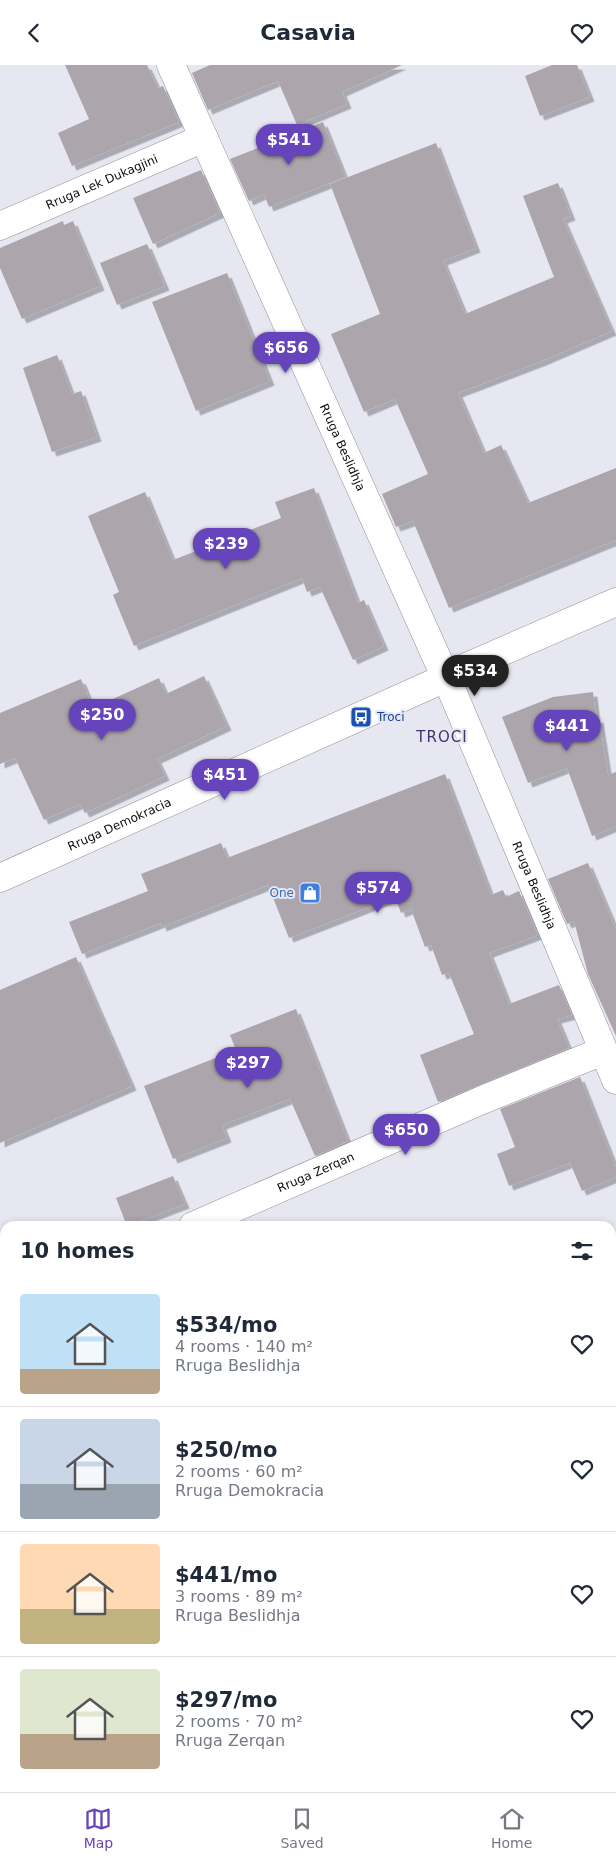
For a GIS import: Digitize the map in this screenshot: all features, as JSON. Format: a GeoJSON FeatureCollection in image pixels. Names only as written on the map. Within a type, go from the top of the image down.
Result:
{"type":"FeatureCollection","features":[{"type":"Feature","properties":{"kind":"main road","name":"Rruga Beslidhja"},"geometry":{"type":"LineString","coordinates":[[171,65],[445,678],[616,1080]]}},
{"type":"Feature","properties":{"kind":"main road","name":"Rruga Lek Dukagjini"},"geometry":{"type":"LineString","coordinates":[[0,226],[204,138]]}},
{"type":"Feature","properties":{"kind":"main road","name":"Rruga Demokracia"},"geometry":{"type":"LineString","coordinates":[[0,878],[616,602]]}},
{"type":"Feature","properties":{"kind":"main road","name":"Rruga Zerqan"},"geometry":{"type":"LineString","coordinates":[[204,1221],[482,1100],[604,1051]]}},
{"type":"Feature","properties":{"kind":"building"},"geometry":{"type":"Polygon","coordinates":[[[65,65],[147,65],[158,88],[163,86],[179,122],[72,166],[58,133],[89,119],[65,65]]]}},
{"type":"Feature","properties":{"kind":"building"},"geometry":{"type":"Polygon","coordinates":[[[210,65],[402,65],[342,92],[347,104],[297,125],[278,81],[208,110],[192,73],[210,65]]]}},
{"type":"Feature","properties":{"kind":"building"},"geometry":{"type":"Polygon","coordinates":[[[552,65],[577,65],[590,97],[540,116],[525,76],[552,65]]]}},
{"type":"Feature","properties":{"kind":"building"},"geometry":{"type":"Polygon","coordinates":[[[323,122],[345,177],[269,207],[264,194],[249,201],[230,159],[323,122]]]}},
{"type":"Feature","properties":{"kind":"building"},"geometry":{"type":"Polygon","coordinates":[[[436,143],[476,248],[443,261],[465,314],[554,277],[523,196],[558,183],[571,216],[563,219],[612,331],[542,361],[458,393],[484,453],[501,445],[528,503],[616,468],[616,540],[449,608],[413,521],[396,527],[382,494],[428,474],[395,399],[364,412],[331,334],[380,314],[330,184],[436,143]]]}},
{"type":"Feature","properties":{"kind":"building"},"geometry":{"type":"Polygon","coordinates":[[[201,170],[220,213],[153,244],[133,198],[201,170]]]}},
{"type":"Feature","properties":{"kind":"building"},"geometry":{"type":"Polygon","coordinates":[[[63,221],[64,225],[73,221],[100,286],[22,319],[0,268],[0,248],[63,221]]]}},
{"type":"Feature","properties":{"kind":"building"},"geometry":{"type":"Polygon","coordinates":[[[147,244],[165,286],[117,305],[100,263],[147,244]]]}},
{"type":"Feature","properties":{"kind":"building"},"geometry":{"type":"Polygon","coordinates":[[[227,273],[270,381],[196,411],[152,302],[227,273]]]}},
{"type":"Feature","properties":{"kind":"building"},"geometry":{"type":"Polygon","coordinates":[[[57,355],[72,394],[81,391],[97,437],[52,452],[23,368],[57,355]]]}},
{"type":"Feature","properties":{"kind":"building"},"geometry":{"type":"Polygon","coordinates":[[[314,488],[358,603],[364,600],[384,646],[353,660],[320,587],[307,592],[302,578],[134,646],[113,595],[119,592],[88,516],[145,492],[173,560],[281,518],[275,502],[314,488]]]}},
{"type":"Feature","properties":{"kind":"building"},"geometry":{"type":"Polygon","coordinates":[[[204,676],[227,726],[157,759],[165,776],[85,813],[80,804],[44,820],[15,758],[0,764],[0,713],[81,679],[93,708],[159,678],[166,694],[204,676]]]}},
{"type":"Feature","properties":{"kind":"building"},"geometry":{"type":"Polygon","coordinates":[[[593,692],[596,719],[599,718],[608,775],[616,772],[616,826],[592,836],[567,768],[528,783],[502,717],[553,697],[593,692]]]}},
{"type":"Feature","properties":{"kind":"building"},"geometry":{"type":"Polygon","coordinates":[[[445,774],[491,895],[503,890],[506,897],[519,891],[538,935],[489,953],[509,1004],[559,985],[572,1015],[557,1019],[569,1048],[438,1102],[420,1055],[474,1034],[449,973],[442,975],[431,945],[425,947],[411,909],[401,913],[395,897],[289,938],[268,885],[162,927],[161,923],[82,954],[69,922],[148,891],[141,874],[221,843],[227,858],[445,774]]]}},
{"type":"Feature","properties":{"kind":"building"},"geometry":{"type":"Polygon","coordinates":[[[588,863],[616,929],[616,1036],[588,974],[574,921],[567,924],[548,879],[588,863]]]}},
{"type":"Feature","properties":{"kind":"building"},"geometry":{"type":"Polygon","coordinates":[[[76,957],[132,1086],[0,1143],[0,990],[76,957]]]}},
{"type":"Feature","properties":{"kind":"building"},"geometry":{"type":"Polygon","coordinates":[[[296,1009],[348,1141],[315,1156],[290,1099],[222,1125],[227,1138],[173,1159],[144,1086],[236,1050],[230,1035],[296,1009]]]}},
{"type":"Feature","properties":{"kind":"building"},"geometry":{"type":"Polygon","coordinates":[[[580,1077],[616,1168],[616,1177],[582,1191],[570,1163],[509,1186],[497,1154],[515,1147],[500,1109],[580,1077]]]}},
{"type":"Feature","properties":{"kind":"building"},"geometry":{"type":"Polygon","coordinates":[[[173,1176],[185,1204],[140,1221],[125,1221],[116,1198],[173,1176]]]}},
{"type":"Feature","properties":{"kind":"place","name":"Troci"},"geometry":{"type":"Point","coordinates":[361,717]}},
{"type":"Feature","properties":{"kind":"place","name":"One"},"geometry":{"type":"Point","coordinates":[310,893]}},
{"type":"Feature","properties":{"kind":"district","name":"TROCI"},"geometry":{"type":"Point","coordinates":[442,737]}}]}
